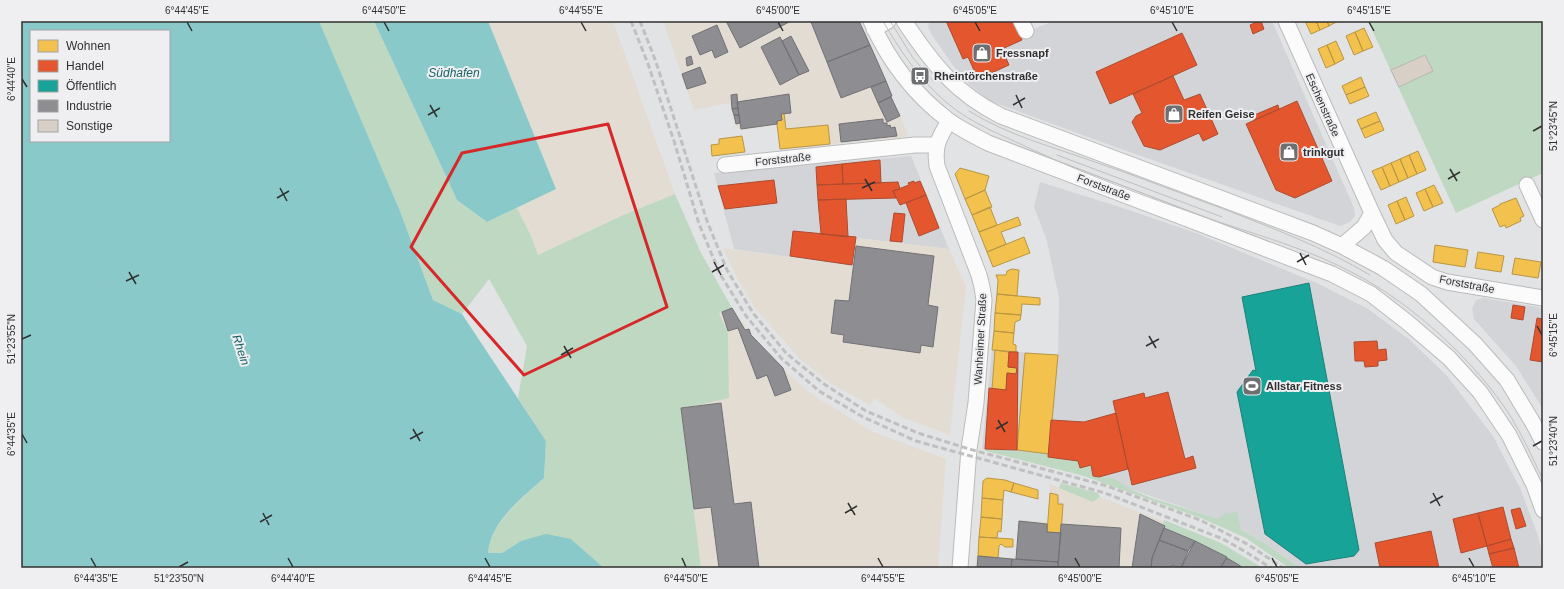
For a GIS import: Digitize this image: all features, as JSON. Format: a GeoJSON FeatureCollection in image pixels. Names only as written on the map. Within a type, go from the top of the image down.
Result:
{"type":"FeatureCollection","features":[{"type":"Feature","properties":{"kind":"street"},"geometry":{"type":"LineString","coordinates":[[873,25],[888,21]]}},
{"type":"Feature","properties":{"kind":"street"},"geometry":{"type":"LineString","coordinates":[[904,21],[936,67],[958,89],[988,110],[1313,233],[1342,246],[1383,268],[1422,294],[1475,344],[1507,380],[1543,442]]}},
{"type":"Feature","properties":{"kind":"street","name":"Eschenstraße"},"geometry":{"type":"LineString","coordinates":[[1286,21],[1372,213]]}},
{"type":"Feature","properties":{"kind":"street","name":"Forststraße"},"geometry":{"type":"LineString","coordinates":[[873,25],[904,77],[929,104],[949,121],[988,143],[1332,274],[1371,294],[1449,358],[1480,392],[1509,435],[1534,485],[1543,510]]}},
{"type":"Feature","properties":{"kind":"street","name":"Wanheimer Straße"},"geometry":{"type":"LineString","coordinates":[[949,121],[940,136],[937,145],[935,153],[937,166],[979,276],[984,300],[976,403],[969,449],[960,568]]}},
{"type":"Feature","properties":{"kind":"street","name":"Forststraße"},"geometry":{"type":"LineString","coordinates":[[725,165],[916,145],[937,145]]}},
{"type":"Feature","properties":{"kind":"street"},"geometry":{"type":"LineString","coordinates":[[1527,185],[1543,220]]}},
{"type":"Feature","properties":{"kind":"street"},"geometry":{"type":"LineString","coordinates":[[1342,246],[1364,227],[1372,213]]}},
{"type":"Feature","properties":{"kind":"street","name":"Forststraße"},"geometry":{"type":"LineString","coordinates":[[1372,213],[1385,240],[1396,253],[1432,277],[1447,282],[1543,298]]}},
{"type":"Feature","properties":{"kind":"highlighted area"},"geometry":{"type":"Polygon","coordinates":[[[608,124],[667,307],[524,375],[411,247],[462,153],[608,124]]]}},
{"type":"Feature","properties":{"kind":"shaded area"},"geometry":{"type":"Polygon","coordinates":[[[488,21],[613,21],[675,194],[618,217],[538,255],[531,236],[517,208],[556,189],[488,21]]]}},
{"type":"Feature","properties":{"kind":"shaded area"},"geometry":{"type":"Polygon","coordinates":[[[663,21],[859,21],[908,134],[905,137],[781,149],[776,125],[740,130],[734,124],[730,103],[694,110],[663,21]]]}},
{"type":"Feature","properties":{"kind":"shaded area"},"geometry":{"type":"Polygon","coordinates":[[[930,21],[1027,21],[1031,30],[1054,21],[1272,21],[1354,208],[1355,216],[1350,222],[1340,226],[1104,143],[990,101],[970,85],[952,64],[932,35],[928,26],[930,21]]]}},
{"type":"Feature","properties":{"kind":"shaded area"},"geometry":{"type":"Polygon","coordinates":[[[911,156],[949,249],[857,238],[853,266],[734,249],[714,173],[911,156]]]}},
{"type":"Feature","properties":{"kind":"shaded area"},"geometry":{"type":"Polygon","coordinates":[[[1040,182],[1196,233],[1319,284],[1368,309],[1410,340],[1447,376],[1493,436],[1520,488],[1538,536],[1543,557],[1543,568],[1300,568],[1263,542],[1236,527],[1206,515],[1052,462],[982,449],[992,350],[1058,355],[1059,298],[1047,241],[1034,207],[1040,182]]]}},
{"type":"Feature","properties":{"kind":"shaded area"},"geometry":{"type":"Polygon","coordinates":[[[857,238],[949,249],[966,286],[950,435],[904,418],[874,398],[870,405],[830,383],[800,359],[755,308],[737,278],[723,248],[852,266],[857,238]]]}},
{"type":"Feature","properties":{"kind":"shaded area"},"geometry":{"type":"Polygon","coordinates":[[[1483,298],[1543,308],[1543,409],[1516,366],[1474,319],[1472,309],[1476,300],[1483,298]]]}},
{"type":"Feature","properties":{"kind":"shaded area"},"geometry":{"type":"Polygon","coordinates":[[[732,308],[766,354],[811,394],[873,432],[946,459],[938,568],[701,568],[681,409],[729,397],[728,333],[719,313],[732,308]]]}},
{"type":"Feature","properties":{"kind":"shaded area"},"geometry":{"type":"Polygon","coordinates":[[[1050,484],[1093,502],[1100,497],[1165,522],[1164,526],[1213,545],[1250,568],[975,568],[976,556],[1016,558],[1019,520],[1048,522],[1050,484]]]}},
{"type":"Feature","properties":{"kind":"green space"},"geometry":{"type":"Polygon","coordinates":[[[319,21],[374,21],[457,200],[487,222],[517,208],[531,236],[538,255],[621,216],[675,194],[700,251],[732,308],[719,313],[728,333],[729,398],[681,409],[701,568],[604,568],[571,539],[521,541],[502,553],[488,553],[495,531],[509,511],[544,478],[546,441],[518,398],[527,346],[489,279],[462,314],[433,300],[400,211],[319,21]]]}},
{"type":"Feature","properties":{"kind":"green space"},"geometry":{"type":"Polygon","coordinates":[[[1368,21],[1543,21],[1543,173],[1456,213],[1368,21]]]}},
{"type":"Feature","properties":{"kind":"green space"},"geometry":{"type":"Polygon","coordinates":[[[985,449],[1049,454],[1078,461],[1080,468],[1091,465],[1093,476],[1113,478],[1130,489],[1149,497],[1218,519],[1224,514],[1237,512],[1241,530],[1263,542],[1300,568],[1289,568],[1246,538],[1201,518],[1084,476],[986,451],[985,449]]]}},
{"type":"Feature","properties":{"kind":"green space"},"geometry":{"type":"Polygon","coordinates":[[[1061,483],[1098,493],[1100,497],[1093,502],[1059,488],[1061,483]]]}},
{"type":"Feature","properties":{"kind":"green space"},"geometry":{"type":"Polygon","coordinates":[[[1164,520],[1221,543],[1263,568],[1243,568],[1227,557],[1164,528],[1164,520]]]}},
{"type":"Feature","properties":{"kind":"water","name":"Rhein"},"geometry":{"type":"Polygon","coordinates":[[[21,21],[319,21],[400,211],[433,300],[462,314],[546,441],[544,478],[517,502],[501,520],[490,541],[488,553],[502,553],[521,541],[546,534],[571,539],[604,568],[21,568],[21,21]]]}},
{"type":"Feature","properties":{"kind":"water","name":"Südhafen"},"geometry":{"type":"Polygon","coordinates":[[[374,21],[488,21],[556,189],[487,222],[457,200],[374,21]]]}},
{"type":"Feature","properties":{"kind":"building: Wohnen"},"geometry":{"type":"Polygon","coordinates":[[[1305,21],[1316,21],[1320,30],[1311,34],[1305,21]]]}},
{"type":"Feature","properties":{"kind":"building: Wohnen"},"geometry":{"type":"Polygon","coordinates":[[[1316,21],[1327,21],[1329,26],[1320,30],[1316,21]]]}},
{"type":"Feature","properties":{"kind":"building: Wohnen"},"geometry":{"type":"Polygon","coordinates":[[[1327,21],[1338,21],[1329,26],[1327,21]]]}},
{"type":"Feature","properties":{"kind":"building: Wohnen"},"geometry":{"type":"Polygon","coordinates":[[[1364,28],[1373,47],[1363,51],[1355,32],[1364,28]]]}},
{"type":"Feature","properties":{"kind":"building: Wohnen"},"geometry":{"type":"Polygon","coordinates":[[[1355,32],[1363,51],[1354,55],[1346,36],[1355,32]]]}},
{"type":"Feature","properties":{"kind":"building: Wohnen"},"geometry":{"type":"Polygon","coordinates":[[[1336,41],[1344,59],[1335,64],[1327,45],[1336,41]]]}},
{"type":"Feature","properties":{"kind":"building: Wohnen"},"geometry":{"type":"Polygon","coordinates":[[[1327,45],[1335,64],[1326,68],[1318,49],[1327,45]]]}},
{"type":"Feature","properties":{"kind":"building: Wohnen"},"geometry":{"type":"Polygon","coordinates":[[[1361,77],[1365,87],[1346,95],[1342,86],[1361,77]]]}},
{"type":"Feature","properties":{"kind":"building: Wohnen"},"geometry":{"type":"Polygon","coordinates":[[[1365,87],[1369,96],[1350,104],[1346,95],[1365,87]]]}},
{"type":"Feature","properties":{"kind":"building: Wohnen"},"geometry":{"type":"Polygon","coordinates":[[[1376,112],[1380,121],[1361,129],[1357,120],[1376,112]]]}},
{"type":"Feature","properties":{"kind":"building: Wohnen"},"geometry":{"type":"Polygon","coordinates":[[[784,113],[786,129],[828,125],[830,144],[780,149],[777,121],[782,120],[781,114],[784,113]]]}},
{"type":"Feature","properties":{"kind":"building: Wohnen"},"geometry":{"type":"Polygon","coordinates":[[[1380,121],[1384,130],[1365,138],[1361,129],[1380,121]]]}},
{"type":"Feature","properties":{"kind":"building: Wohnen"},"geometry":{"type":"Polygon","coordinates":[[[742,136],[745,152],[712,156],[711,145],[719,144],[719,139],[742,136]]]}},
{"type":"Feature","properties":{"kind":"building: Wohnen"},"geometry":{"type":"Polygon","coordinates":[[[1418,151],[1426,170],[1417,174],[1409,155],[1418,151]]]}},
{"type":"Feature","properties":{"kind":"building: Wohnen"},"geometry":{"type":"Polygon","coordinates":[[[1409,155],[1417,174],[1408,178],[1400,159],[1409,155]]]}},
{"type":"Feature","properties":{"kind":"building: Wohnen"},"geometry":{"type":"Polygon","coordinates":[[[1400,159],[1408,178],[1399,182],[1391,163],[1400,159]]]}},
{"type":"Feature","properties":{"kind":"building: Wohnen"},"geometry":{"type":"Polygon","coordinates":[[[1391,163],[1399,182],[1390,186],[1382,167],[1391,163]]]}},
{"type":"Feature","properties":{"kind":"building: Wohnen"},"geometry":{"type":"Polygon","coordinates":[[[1382,167],[1390,186],[1381,190],[1372,171],[1382,167]]]}},
{"type":"Feature","properties":{"kind":"building: Wohnen"},"geometry":{"type":"Polygon","coordinates":[[[960,168],[989,176],[985,190],[965,199],[955,174],[960,168]]]}},
{"type":"Feature","properties":{"kind":"building: Wohnen"},"geometry":{"type":"Polygon","coordinates":[[[1434,185],[1443,203],[1433,207],[1425,189],[1434,185]]]}},
{"type":"Feature","properties":{"kind":"building: Wohnen"},"geometry":{"type":"Polygon","coordinates":[[[1425,189],[1433,207],[1424,211],[1416,193],[1425,189]]]}},
{"type":"Feature","properties":{"kind":"building: Wohnen"},"geometry":{"type":"Polygon","coordinates":[[[985,190],[992,207],[972,215],[965,199],[985,190]]]}},
{"type":"Feature","properties":{"kind":"building: Wohnen"},"geometry":{"type":"Polygon","coordinates":[[[1406,197],[1414,216],[1405,220],[1397,201],[1406,197]]]}},
{"type":"Feature","properties":{"kind":"building: Wohnen"},"geometry":{"type":"Polygon","coordinates":[[[1516,198],[1524,216],[1520,218],[1521,221],[1506,228],[1505,225],[1500,227],[1492,209],[1500,204],[1516,198]]]}},
{"type":"Feature","properties":{"kind":"building: Wohnen"},"geometry":{"type":"Polygon","coordinates":[[[1397,201],[1405,220],[1396,224],[1388,205],[1397,201]]]}},
{"type":"Feature","properties":{"kind":"building: Wohnen"},"geometry":{"type":"Polygon","coordinates":[[[990,207],[997,225],[979,232],[972,215],[990,207]]]}},
{"type":"Feature","properties":{"kind":"building: Wohnen"},"geometry":{"type":"Polygon","coordinates":[[[1018,217],[1021,225],[1001,232],[1006,244],[987,252],[979,232],[1018,217]]]}},
{"type":"Feature","properties":{"kind":"building: Wohnen"},"geometry":{"type":"Polygon","coordinates":[[[1024,237],[1030,253],[993,267],[987,252],[1024,237]]]}},
{"type":"Feature","properties":{"kind":"building: Wohnen"},"geometry":{"type":"Polygon","coordinates":[[[1435,245],[1468,250],[1465,267],[1433,262],[1435,245]]]}},
{"type":"Feature","properties":{"kind":"building: Wohnen"},"geometry":{"type":"Polygon","coordinates":[[[1478,252],[1504,256],[1501,272],[1475,268],[1478,252]]]}},
{"type":"Feature","properties":{"kind":"building: Wohnen"},"geometry":{"type":"Polygon","coordinates":[[[1515,258],[1541,262],[1538,278],[1512,274],[1515,258]]]}},
{"type":"Feature","properties":{"kind":"building: Wohnen"},"geometry":{"type":"Polygon","coordinates":[[[1012,269],[1019,270],[1017,296],[997,294],[998,280],[996,275],[1006,275],[1007,271],[1012,269]]]}},
{"type":"Feature","properties":{"kind":"building: Wohnen"},"geometry":{"type":"Polygon","coordinates":[[[997,294],[1040,298],[1040,305],[1022,304],[1021,315],[995,313],[997,294]]]}},
{"type":"Feature","properties":{"kind":"building: Wohnen"},"geometry":{"type":"Polygon","coordinates":[[[995,313],[1021,315],[1020,320],[1015,322],[1014,333],[994,331],[995,313]]]}},
{"type":"Feature","properties":{"kind":"building: Wohnen"},"geometry":{"type":"Polygon","coordinates":[[[994,331],[1014,333],[1013,344],[1016,345],[1016,352],[992,350],[994,331]]]}},
{"type":"Feature","properties":{"kind":"building: Wohnen"},"geometry":{"type":"Polygon","coordinates":[[[995,350],[1009,352],[1008,367],[1017,368],[1016,374],[1007,373],[1006,390],[992,389],[995,350]]]}},
{"type":"Feature","properties":{"kind":"building: Wohnen"},"geometry":{"type":"Polygon","coordinates":[[[1025,353],[1058,355],[1049,454],[1017,450],[1025,353]]]}},
{"type":"Feature","properties":{"kind":"building: Wohnen"},"geometry":{"type":"Polygon","coordinates":[[[987,478],[1005,480],[1014,483],[1011,492],[1004,490],[1003,500],[982,498],[983,481],[987,478]]]}},
{"type":"Feature","properties":{"kind":"building: Wohnen"},"geometry":{"type":"Polygon","coordinates":[[[1014,483],[1038,490],[1038,499],[1011,492],[1014,483]]]}},
{"type":"Feature","properties":{"kind":"building: Wohnen"},"geometry":{"type":"Polygon","coordinates":[[[1050,493],[1058,495],[1058,504],[1063,504],[1061,533],[1047,532],[1050,493]]]}},
{"type":"Feature","properties":{"kind":"building: Wohnen"},"geometry":{"type":"Polygon","coordinates":[[[982,498],[1003,500],[1002,519],[981,517],[982,498]]]}},
{"type":"Feature","properties":{"kind":"building: Wohnen"},"geometry":{"type":"Polygon","coordinates":[[[981,517],[1002,519],[1001,532],[998,531],[997,538],[979,537],[981,517]]]}},
{"type":"Feature","properties":{"kind":"building: Wohnen"},"geometry":{"type":"Polygon","coordinates":[[[979,537],[1013,539],[1013,547],[1005,547],[1001,544],[999,546],[998,558],[978,556],[979,537]]]}},
{"type":"Feature","properties":{"kind":"building: Handel","name":"Fressnapf"},"geometry":{"type":"Polygon","coordinates":[[[946,21],[1013,21],[1022,40],[1002,49],[1009,65],[978,79],[968,57],[963,59],[946,21]]]}},
{"type":"Feature","properties":{"kind":"building: Handel"},"geometry":{"type":"Polygon","coordinates":[[[1261,21],[1264,29],[1253,34],[1250,25],[1261,21]]]}},
{"type":"Feature","properties":{"kind":"building: Handel"},"geometry":{"type":"Polygon","coordinates":[[[1182,33],[1197,65],[1110,104],[1096,72],[1182,33]]]}},
{"type":"Feature","properties":{"kind":"building: Handel","name":"Reifen Geise"},"geometry":{"type":"Polygon","coordinates":[[[1173,76],[1184,100],[1200,94],[1218,134],[1203,141],[1199,133],[1160,150],[1144,146],[1132,122],[1136,116],[1142,113],[1133,94],[1173,76]]]}},
{"type":"Feature","properties":{"kind":"building: Handel","name":"trinkgut"},"geometry":{"type":"Polygon","coordinates":[[[1297,101],[1332,181],[1295,198],[1276,190],[1246,124],[1297,101]]]}},
{"type":"Feature","properties":{"kind":"building: Handel"},"geometry":{"type":"Polygon","coordinates":[[[1278,105],[1279,109],[1254,120],[1252,116],[1278,105]]]}},
{"type":"Feature","properties":{"kind":"building: Handel"},"geometry":{"type":"Polygon","coordinates":[[[880,160],[881,183],[843,184],[842,164],[880,160]]]}},
{"type":"Feature","properties":{"kind":"building: Handel"},"geometry":{"type":"Polygon","coordinates":[[[842,164],[843,184],[817,185],[816,167],[842,164]]]}},
{"type":"Feature","properties":{"kind":"building: Handel"},"geometry":{"type":"Polygon","coordinates":[[[774,180],[777,203],[725,209],[718,186],[774,180]]]}},
{"type":"Feature","properties":{"kind":"building: Handel"},"geometry":{"type":"Polygon","coordinates":[[[914,181],[914,183],[920,181],[926,195],[900,205],[893,191],[909,185],[908,183],[914,181]]]}},
{"type":"Feature","properties":{"kind":"building: Handel"},"geometry":{"type":"Polygon","coordinates":[[[898,182],[900,189],[893,191],[896,198],[818,200],[817,185],[898,182]]]}},
{"type":"Feature","properties":{"kind":"building: Handel"},"geometry":{"type":"Polygon","coordinates":[[[926,195],[939,228],[919,236],[906,203],[926,195]]]}},
{"type":"Feature","properties":{"kind":"building: Handel"},"geometry":{"type":"Polygon","coordinates":[[[846,199],[848,237],[821,234],[818,200],[846,199]]]}},
{"type":"Feature","properties":{"kind":"building: Handel"},"geometry":{"type":"Polygon","coordinates":[[[894,213],[905,214],[902,242],[890,241],[894,213]]]}},
{"type":"Feature","properties":{"kind":"building: Handel"},"geometry":{"type":"Polygon","coordinates":[[[793,231],[856,237],[852,265],[790,256],[793,231]]]}},
{"type":"Feature","properties":{"kind":"building: Handel"},"geometry":{"type":"Polygon","coordinates":[[[1513,305],[1525,307],[1523,320],[1511,318],[1513,305]]]}},
{"type":"Feature","properties":{"kind":"building: Handel"},"geometry":{"type":"Polygon","coordinates":[[[1537,318],[1543,319],[1543,362],[1530,360],[1537,318]]]}},
{"type":"Feature","properties":{"kind":"building: Handel"},"geometry":{"type":"Polygon","coordinates":[[[1377,341],[1378,350],[1386,349],[1387,360],[1378,361],[1378,366],[1365,367],[1364,361],[1355,361],[1354,342],[1377,341]]]}},
{"type":"Feature","properties":{"kind":"building: Handel"},"geometry":{"type":"Polygon","coordinates":[[[1009,352],[1018,352],[1017,450],[985,449],[989,388],[1006,390],[1007,373],[1016,374],[1017,368],[1008,367],[1009,352]]]}},
{"type":"Feature","properties":{"kind":"building: Handel"},"geometry":{"type":"Polygon","coordinates":[[[1168,392],[1185,459],[1193,456],[1196,468],[1132,485],[1113,401],[1144,393],[1145,398],[1168,392]]]}},
{"type":"Feature","properties":{"kind":"building: Handel"},"geometry":{"type":"Polygon","coordinates":[[[1116,413],[1128,469],[1099,477],[1093,476],[1091,465],[1080,468],[1078,461],[1048,457],[1051,420],[1084,422],[1116,413]]]}},
{"type":"Feature","properties":{"kind":"building: Handel"},"geometry":{"type":"Polygon","coordinates":[[[1503,507],[1511,539],[1487,546],[1478,513],[1503,507]]]}},
{"type":"Feature","properties":{"kind":"building: Handel"},"geometry":{"type":"Polygon","coordinates":[[[1520,508],[1526,526],[1516,529],[1511,510],[1520,508]]]}},
{"type":"Feature","properties":{"kind":"building: Handel"},"geometry":{"type":"Polygon","coordinates":[[[1478,513],[1487,546],[1461,553],[1453,519],[1478,513]]]}},
{"type":"Feature","properties":{"kind":"building: Handel"},"geometry":{"type":"Polygon","coordinates":[[[1431,531],[1439,568],[1380,568],[1375,543],[1431,531]]]}},
{"type":"Feature","properties":{"kind":"building: Handel"},"geometry":{"type":"Polygon","coordinates":[[[1511,539],[1514,548],[1489,554],[1487,546],[1511,539]]]}},
{"type":"Feature","properties":{"kind":"building: Handel"},"geometry":{"type":"Polygon","coordinates":[[[1514,548],[1519,568],[1493,568],[1489,554],[1514,548]]]}},
{"type":"Feature","properties":{"kind":"building: Öffentlich"},"geometry":{"type":"Polygon","coordinates":[[[1309,283],[1359,550],[1354,556],[1306,564],[1265,534],[1237,392],[1253,370],[1256,371],[1242,297],[1309,283]]]}},
{"type":"Feature","properties":{"kind":"building: Industrie"},"geometry":{"type":"Polygon","coordinates":[[[726,21],[791,21],[740,48],[726,21]]]}},
{"type":"Feature","properties":{"kind":"building: Industrie"},"geometry":{"type":"Polygon","coordinates":[[[859,21],[870,45],[827,62],[811,22],[859,21]]]}},
{"type":"Feature","properties":{"kind":"building: Industrie"},"geometry":{"type":"Polygon","coordinates":[[[717,25],[728,52],[715,58],[712,50],[700,55],[692,36],[717,25]]]}},
{"type":"Feature","properties":{"kind":"building: Industrie"},"geometry":{"type":"Polygon","coordinates":[[[791,36],[809,71],[799,75],[782,41],[791,36]]]}},
{"type":"Feature","properties":{"kind":"building: Industrie"},"geometry":{"type":"Polygon","coordinates":[[[780,37],[799,75],[780,85],[761,47],[780,37]]]}},
{"type":"Feature","properties":{"kind":"building: Industrie"},"geometry":{"type":"Polygon","coordinates":[[[870,45],[886,81],[841,98],[827,62],[870,45]]]}},
{"type":"Feature","properties":{"kind":"building: Industrie"},"geometry":{"type":"Polygon","coordinates":[[[691,56],[693,64],[687,66],[686,58],[691,56]]]}},
{"type":"Feature","properties":{"kind":"building: Industrie"},"geometry":{"type":"Polygon","coordinates":[[[700,67],[706,83],[687,89],[682,74],[700,67]]]}},
{"type":"Feature","properties":{"kind":"building: Industrie"},"geometry":{"type":"Polygon","coordinates":[[[886,81],[892,96],[878,103],[871,87],[886,81]]]}},
{"type":"Feature","properties":{"kind":"building: Industrie"},"geometry":{"type":"Polygon","coordinates":[[[737,94],[738,108],[732,109],[731,95],[737,94]]]}},
{"type":"Feature","properties":{"kind":"building: Industrie"},"geometry":{"type":"Polygon","coordinates":[[[789,94],[791,113],[781,114],[782,120],[777,121],[777,124],[741,129],[737,102],[789,94]]]}},
{"type":"Feature","properties":{"kind":"building: Industrie"},"geometry":{"type":"Polygon","coordinates":[[[891,97],[900,116],[887,122],[878,103],[891,97]]]}},
{"type":"Feature","properties":{"kind":"building: Industrie"},"geometry":{"type":"Polygon","coordinates":[[[738,108],[739,115],[734,115],[732,109],[738,108]]]}},
{"type":"Feature","properties":{"kind":"building: Industrie"},"geometry":{"type":"Polygon","coordinates":[[[734,115],[739,115],[740,123],[736,124],[734,115]]]}},
{"type":"Feature","properties":{"kind":"building: Industrie"},"geometry":{"type":"Polygon","coordinates":[[[883,119],[883,123],[887,123],[887,126],[890,125],[891,128],[895,127],[897,136],[841,142],[839,124],[883,119]]]}},
{"type":"Feature","properties":{"kind":"building: Industrie"},"geometry":{"type":"Polygon","coordinates":[[[856,246],[934,256],[928,305],[938,307],[933,347],[921,345],[920,353],[843,342],[844,335],[831,333],[835,300],[849,301],[856,246]]]}},
{"type":"Feature","properties":{"kind":"building: Industrie"},"geometry":{"type":"Polygon","coordinates":[[[732,308],[745,330],[749,329],[751,335],[783,368],[791,390],[775,396],[767,375],[757,379],[738,328],[728,331],[722,312],[732,308]]]}},
{"type":"Feature","properties":{"kind":"building: Industrie"},"geometry":{"type":"Polygon","coordinates":[[[721,403],[734,504],[751,502],[759,568],[719,568],[711,507],[694,509],[681,408],[721,403]]]}},
{"type":"Feature","properties":{"kind":"building: Industrie"},"geometry":{"type":"Polygon","coordinates":[[[1140,514],[1165,526],[1152,558],[1151,568],[1132,568],[1140,514]]]}},
{"type":"Feature","properties":{"kind":"building: Industrie"},"geometry":{"type":"Polygon","coordinates":[[[1019,521],[1047,524],[1047,532],[1061,533],[1058,562],[1016,559],[1019,521]]]}},
{"type":"Feature","properties":{"kind":"building: Industrie"},"geometry":{"type":"Polygon","coordinates":[[[1061,524],[1121,528],[1119,568],[1058,568],[1061,524]]]}},
{"type":"Feature","properties":{"kind":"building: Industrie"},"geometry":{"type":"Polygon","coordinates":[[[1164,528],[1195,541],[1188,551],[1159,540],[1164,528]]]}},
{"type":"Feature","properties":{"kind":"building: Industrie"},"geometry":{"type":"Polygon","coordinates":[[[1159,540],[1188,551],[1181,568],[1172,565],[1172,568],[1151,568],[1152,558],[1159,540]]]}},
{"type":"Feature","properties":{"kind":"building: Industrie"},"geometry":{"type":"Polygon","coordinates":[[[1195,541],[1227,557],[1220,568],[1181,568],[1195,541]]]}},
{"type":"Feature","properties":{"kind":"building: Industrie"},"geometry":{"type":"Polygon","coordinates":[[[978,556],[1012,559],[1011,568],[977,568],[978,556]]]}},
{"type":"Feature","properties":{"kind":"building: Industrie"},"geometry":{"type":"Polygon","coordinates":[[[1227,558],[1239,565],[1243,568],[1220,568],[1227,558]]]}},
{"type":"Feature","properties":{"kind":"building: Industrie"},"geometry":{"type":"Polygon","coordinates":[[[1012,559],[1058,562],[1058,568],[1011,568],[1012,559]]]}},
{"type":"Feature","properties":{"kind":"building: Sonstige"},"geometry":{"type":"Polygon","coordinates":[[[1425,55],[1433,71],[1399,87],[1391,70],[1425,55]]]}},
{"type":"Feature","properties":{"kind":"tram line"},"geometry":{"type":"LineString","coordinates":[[883,21],[896,43],[928,85],[947,103],[977,123],[1054,160],[1126,189],[1323,258],[1355,274],[1399,301],[1421,318],[1462,355],[1497,396],[1520,432],[1543,480]]}},
{"type":"Feature","properties":{"kind":"tram line"},"geometry":{"type":"LineString","coordinates":[[890,21],[913,58],[934,82]]}},
{"type":"Feature","properties":{"kind":"tram line"},"geometry":{"type":"LineString","coordinates":[[969,111],[1014,134],[1111,167],[1278,231],[1316,247],[1370,275]]}},
{"type":"Feature","properties":{"kind":"tram line"},"geometry":{"type":"LineString","coordinates":[[1057,155],[1222,217]]}},
{"type":"Feature","properties":{"kind":"railway"},"geometry":{"type":"LineString","coordinates":[[631,21],[648,64],[674,141],[699,224],[720,274],[746,316],[781,358],[819,391],[863,417],[916,441],[1105,493],[1223,539],[1271,568]]}},
{"type":"Feature","properties":{"kind":"railway"},"geometry":{"type":"LineString","coordinates":[[640,21],[656,62],[707,221],[727,270],[753,313],[786,353],[824,384],[866,411],[918,433],[969,449],[1107,486],[1200,520],[1249,545],[1283,568]]}},
{"type":"Feature","properties":{"kind":"place","name":"Fressnapf"},"geometry":{"type":"Point","coordinates":[982,53]}},
{"type":"Feature","properties":{"kind":"place","name":"Rheintörchenstraße"},"geometry":{"type":"Point","coordinates":[920,76]}},
{"type":"Feature","properties":{"kind":"place","name":"Reifen Geise"},"geometry":{"type":"Point","coordinates":[1174,114]}},
{"type":"Feature","properties":{"kind":"place","name":"trinkgut"},"geometry":{"type":"Point","coordinates":[1289,152]}},
{"type":"Feature","properties":{"kind":"place","name":"Allstar Fitness"},"geometry":{"type":"Point","coordinates":[1252,386]}}]}
